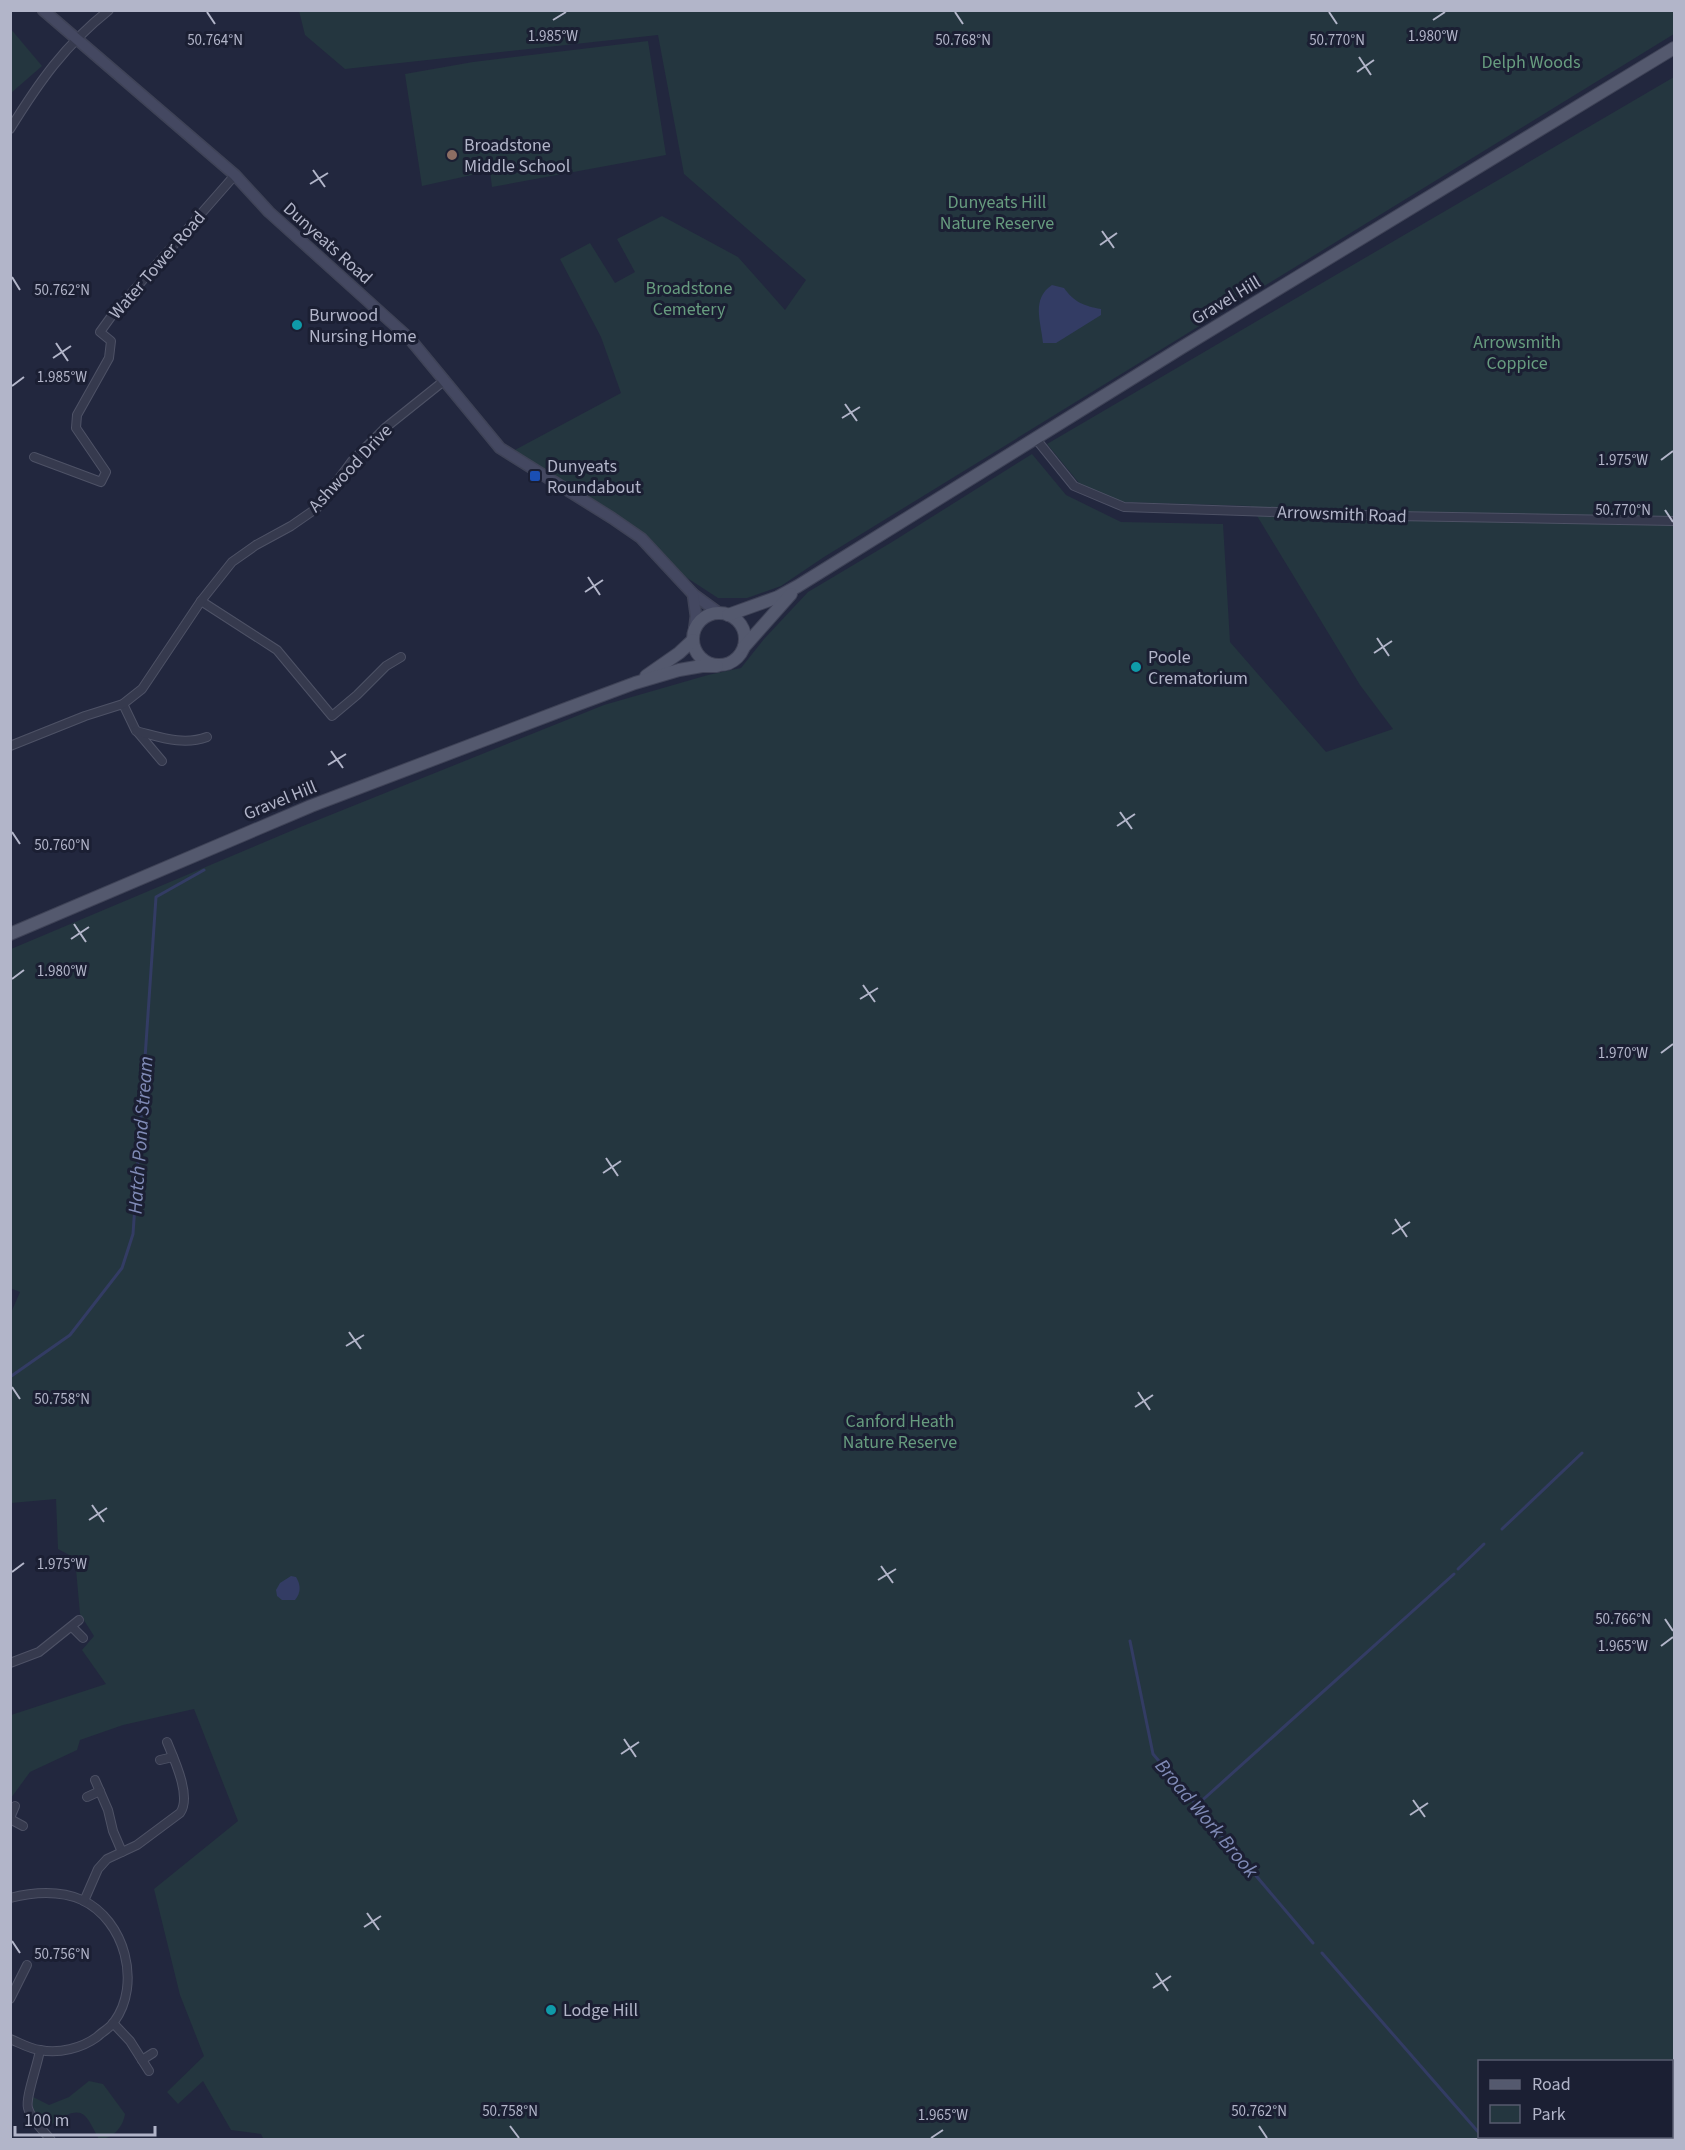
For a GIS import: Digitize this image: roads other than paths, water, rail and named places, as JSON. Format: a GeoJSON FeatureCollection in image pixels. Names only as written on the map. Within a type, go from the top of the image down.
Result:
{"type":"FeatureCollection","features":[{"type":"Feature","properties":{"kind":"main road","name":"Gravel Hill"},"geometry":{"type":"LineString","coordinates":[[724,614],[778,597],[798,586],[1181,348],[1674,48]]}},
{"type":"Feature","properties":{"kind":"main road","name":"Gravel Hill"},"geometry":{"type":"LineString","coordinates":[[744,647],[798,586]]}},
{"type":"Feature","properties":{"kind":"main road"},"geometry":{"type":"LineString","coordinates":[[724,614],[740,624],[745,639],[744,647],[734,661],[717,666],[697,655],[693,636],[697,624],[703,618],[724,614]]}},
{"type":"Feature","properties":{"kind":"main road","name":"Gravel Hill"},"geometry":{"type":"LineString","coordinates":[[634,683],[670,659],[693,636]]}},
{"type":"Feature","properties":{"kind":"main road","name":"Gravel Hill"},"geometry":{"type":"LineString","coordinates":[[10,934],[311,806],[634,683],[691,667],[717,666]]}},
{"type":"Feature","properties":{"kind":"street","name":"Dunyeats Road"},"geometry":{"type":"LineString","coordinates":[[43,10],[235,175],[269,212],[410,339],[500,448],[641,538],[693,594],[724,614]]}},
{"type":"Feature","properties":{"kind":"street"},"geometry":{"type":"LineString","coordinates":[[10,129],[51,67],[75,39],[109,10]]}},
{"type":"Feature","properties":{"kind":"street","name":"Water Tower Road"},"geometry":{"type":"LineString","coordinates":[[34,457],[101,482],[106,471],[76,428],[77,415],[109,358],[111,341],[100,332],[113,314],[235,175]]}},
{"type":"Feature","properties":{"kind":"street","name":"Ashwood Drive"},"geometry":{"type":"LineString","coordinates":[[10,746],[123,704],[142,689],[201,601],[232,562],[317,508],[361,453],[385,428],[445,380]]}},
{"type":"Feature","properties":{"kind":"street","name":"Arrowsmith Road"},"geometry":{"type":"LineString","coordinates":[[1036,439],[1074,486],[1124,507],[1406,516],[1674,521]]}},
{"type":"Feature","properties":{"kind":"street"},"geometry":{"type":"LineString","coordinates":[[693,594],[696,616],[693,636]]}},
{"type":"Feature","properties":{"kind":"street"},"geometry":{"type":"LineString","coordinates":[[201,601],[277,650],[332,716],[386,666],[401,657]]}},
{"type":"Feature","properties":{"kind":"street"},"geometry":{"type":"LineString","coordinates":[[123,704],[136,731],[162,761]]}},
{"type":"Feature","properties":{"kind":"street"},"geometry":{"type":"LineString","coordinates":[[136,731],[177,742],[195,742],[207,737]]}},
{"type":"Feature","properties":{"kind":"street"},"geometry":{"type":"LineString","coordinates":[[10,1663],[39,1652],[79,1620]]}},
{"type":"Feature","properties":{"kind":"street"},"geometry":{"type":"LineString","coordinates":[[72,1627],[83,1638]]}},
{"type":"Feature","properties":{"kind":"street"},"geometry":{"type":"LineString","coordinates":[[84,1901],[101,1864],[106,1859],[136,1845],[184,1809],[185,1796],[167,1742]]}},
{"type":"Feature","properties":{"kind":"street"},"geometry":{"type":"LineString","coordinates":[[160,1760],[173,1756]]}},
{"type":"Feature","properties":{"kind":"street"},"geometry":{"type":"LineString","coordinates":[[95,1780],[122,1852]]}},
{"type":"Feature","properties":{"kind":"street"},"geometry":{"type":"LineString","coordinates":[[87,1797],[100,1791]]}},
{"type":"Feature","properties":{"kind":"street"},"geometry":{"type":"LineString","coordinates":[[15,1806],[10,1818],[23,1826]]}},
{"type":"Feature","properties":{"kind":"street"},"geometry":{"type":"LineString","coordinates":[[10,1898],[50,1893],[84,1901],[108,1921],[121,1943],[128,1984],[122,2008],[113,2023],[83,2045],[58,2050],[40,2050],[10,2039]]}},
{"type":"Feature","properties":{"kind":"street"},"geometry":{"type":"LineString","coordinates":[[10,1999],[27,1965]]}},
{"type":"Feature","properties":{"kind":"street"},"geometry":{"type":"LineString","coordinates":[[113,2023],[130,2041],[149,2071]]}},
{"type":"Feature","properties":{"kind":"street"},"geometry":{"type":"LineString","coordinates":[[40,2050],[28,2108],[51,2139]]}},
{"type":"Feature","properties":{"kind":"street"},"geometry":{"type":"LineString","coordinates":[[142,2060],[153,2053]]}},
{"type":"Feature","properties":{"kind":"water"},"geometry":{"type":"Polygon","coordinates":[[[1052,285],[1064,288],[1080,303],[1101,309],[1101,315],[1056,343],[1043,343],[1039,304],[1041,297],[1052,285]]]}},
{"type":"Feature","properties":{"kind":"water"},"geometry":{"type":"Polygon","coordinates":[[[291,1576],[298,1580],[300,1589],[298,1595],[295,1600],[282,1600],[277,1596],[276,1590],[280,1583],[291,1576]]]}},
{"type":"Feature","properties":{"kind":"waterway","name":"Hatch Pond Stream"},"geometry":{"type":"LineString","coordinates":[[10,1377],[70,1335],[122,1268],[133,1234],[156,897],[204,870]]}},
{"type":"Feature","properties":{"kind":"waterway"},"geometry":{"type":"LineString","coordinates":[[1502,1529],[1582,1453]]}},
{"type":"Feature","properties":{"kind":"waterway"},"geometry":{"type":"LineString","coordinates":[[1458,1569],[1484,1544]]}},
{"type":"Feature","properties":{"kind":"waterway"},"geometry":{"type":"LineString","coordinates":[[1197,1805],[1454,1574]]}},
{"type":"Feature","properties":{"kind":"waterway","name":"Broad Work Brook"},"geometry":{"type":"LineString","coordinates":[[1130,1641],[1153,1754],[1313,1943]]}},
{"type":"Feature","properties":{"kind":"waterway","name":"Broad Work Brook"},"geometry":{"type":"LineString","coordinates":[[1322,1953],[1478,2132]]}},
{"type":"Feature","properties":{"kind":"place","name":"Broadstone Middle School"},"geometry":{"type":"Point","coordinates":[452,155]}},
{"type":"Feature","properties":{"kind":"place","name":"Burwood Nursing Home"},"geometry":{"type":"Point","coordinates":[297,325]}},
{"type":"Feature","properties":{"kind":"place","name":"Dunyeats Roundabout"},"geometry":{"type":"Point","coordinates":[535,476]}},
{"type":"Feature","properties":{"kind":"place","name":"Poole Crematorium"},"geometry":{"type":"Point","coordinates":[1136,667]}},
{"type":"Feature","properties":{"kind":"place","name":"Lodge Hill"},"geometry":{"type":"Point","coordinates":[551,2010]}},
{"type":"Feature","properties":{"kind":"park label","name":"Delph Woods"},"geometry":{"type":"Point","coordinates":[1531,62]}},
{"type":"Feature","properties":{"kind":"park label","name":"Dunyeats Hill Nature Reserve"},"geometry":{"type":"Point","coordinates":[997,212]}},
{"type":"Feature","properties":{"kind":"park label","name":"Broadstone Cemetery"},"geometry":{"type":"Point","coordinates":[689,298]}},
{"type":"Feature","properties":{"kind":"park label","name":"Arrowsmith Coppice"},"geometry":{"type":"Point","coordinates":[1517,352]}},
{"type":"Feature","properties":{"kind":"park label","name":"Canford Heath Nature Reserve"},"geometry":{"type":"Point","coordinates":[900,1431]}}]}
